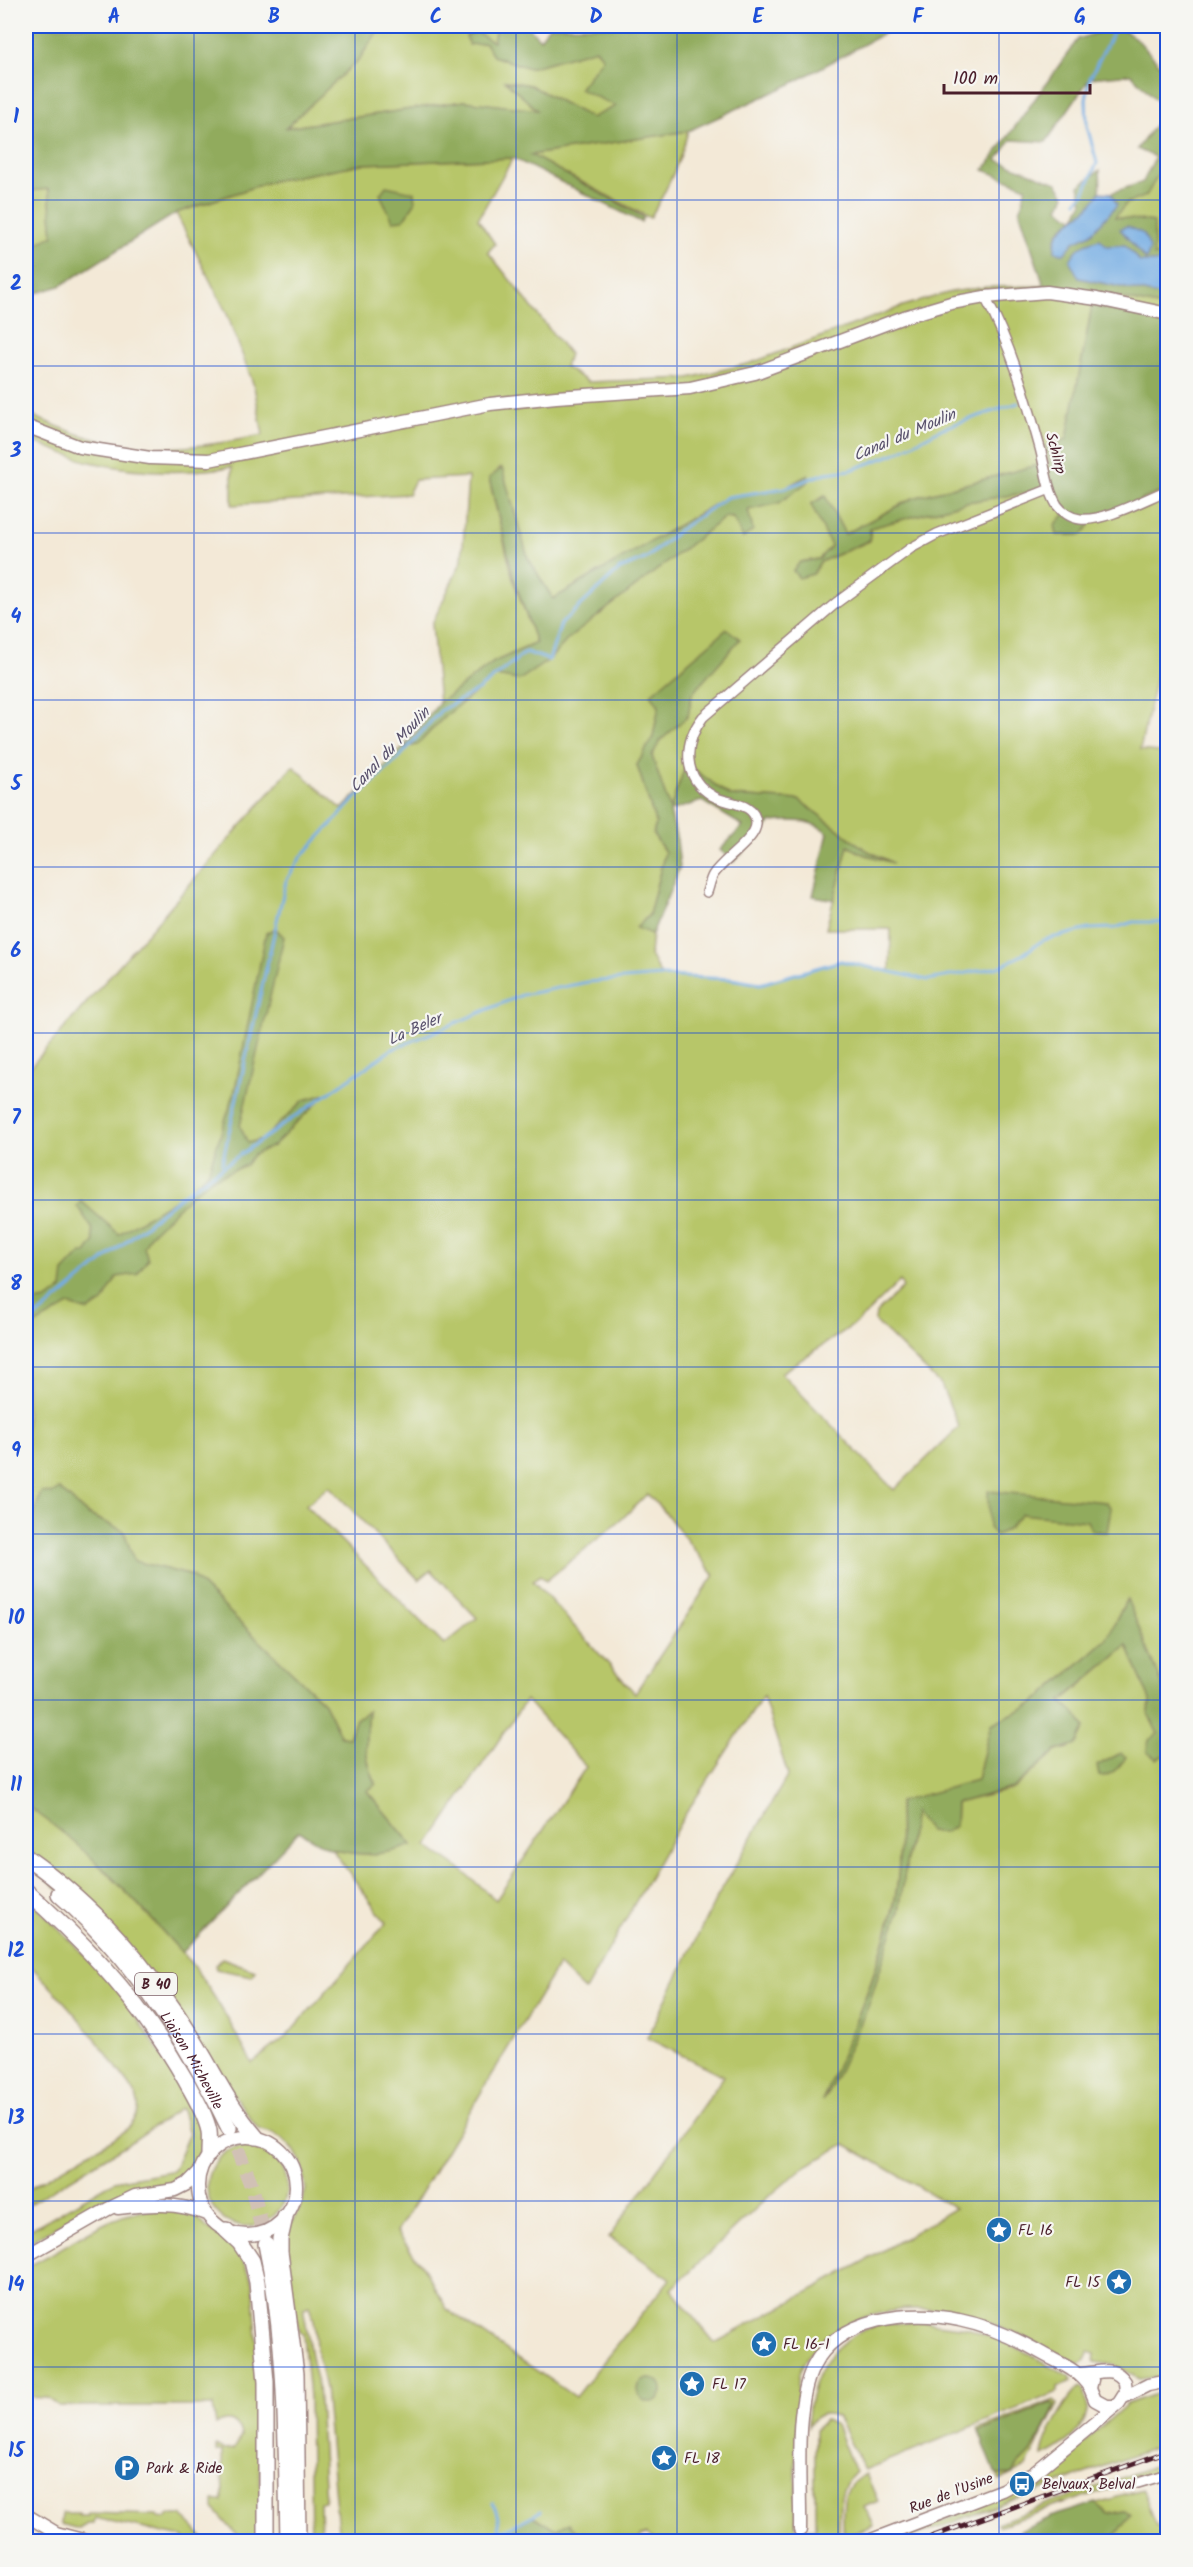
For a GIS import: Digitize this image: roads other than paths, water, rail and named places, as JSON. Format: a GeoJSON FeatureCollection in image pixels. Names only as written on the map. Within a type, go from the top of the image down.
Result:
{"type":"FeatureCollection","features":[{"type":"Feature","properties":{"kind":"highway","name":"B 40"},"geometry":{"type":"LineString","coordinates":[[26,1857],[83,1901],[130,1950],[166,1997],[207,2061],[231,2107],[256,2137]]}},
{"type":"Feature","properties":{"kind":"highway","name":"Liaison Micheville"},"geometry":{"type":"LineString","coordinates":[[26,1867],[72,1906],[139,1979],[189,2051],[225,2129],[179,2047],[145,1999],[93,1939],[26,1879]]}},
{"type":"Feature","properties":{"kind":"highway","name":"B 40"},"geometry":{"type":"LineString","coordinates":[[26,1891],[90,1953],[153,2028],[182,2074],[206,2122],[209,2134],[209,2154]]}},
{"type":"Feature","properties":{"kind":"highway"},"geometry":{"type":"LineString","coordinates":[[285,2217],[280,2239],[280,2252],[296,2374],[299,2470],[298,2541]]}},
{"type":"Feature","properties":{"kind":"highway"},"geometry":{"type":"LineString","coordinates":[[226,2230],[240,2243],[252,2261],[257,2282],[266,2382],[266,2541]]}},
{"type":"Feature","properties":{"kind":"highway"},"geometry":{"type":"LineString","coordinates":[[276,2541],[277,2380],[263,2244],[279,2318],[285,2378],[288,2541]]}},
{"type":"Feature","properties":{"kind":"main road"},"geometry":{"type":"LineString","coordinates":[[26,426],[80,447],[150,458],[209,460],[490,404],[690,388],[755,373],[904,316],[951,303],[985,297],[1047,292],[1097,299],[1167,314]]}},
{"type":"Feature","properties":{"kind":"main road"},"geometry":{"type":"LineString","coordinates":[[26,2256],[108,2209],[135,2196],[174,2190],[187,2184],[200,2171],[209,2154],[230,2139],[256,2137],[279,2148],[293,2169],[296,2194],[285,2217],[264,2232],[251,2235],[226,2230],[206,2214],[188,2207],[154,2204],[108,2209]]}},
{"type":"Feature","properties":{"kind":"main road"},"geometry":{"type":"LineString","coordinates":[[200,2171],[198,2193],[206,2214]]}},
{"type":"Feature","properties":{"kind":"main road"},"geometry":{"type":"LineString","coordinates":[[800,2530],[801,2413],[806,2384],[814,2365],[827,2347],[843,2333],[888,2319],[940,2316],[981,2326],[1019,2340],[1080,2374],[1100,2404],[1113,2406],[1124,2397],[1148,2385],[1167,2381]]}},
{"type":"Feature","properties":{"kind":"main road"},"geometry":{"type":"LineString","coordinates":[[1080,2374],[1097,2374],[1110,2370],[1122,2375],[1125,2382],[1124,2397]]}},
{"type":"Feature","properties":{"kind":"main road"},"geometry":{"type":"LineString","coordinates":[[1088,2427],[1091,2391],[1097,2374]]}},
{"type":"Feature","properties":{"kind":"main road"},"geometry":{"type":"LineString","coordinates":[[1125,2382],[1148,2385]]}},
{"type":"Feature","properties":{"kind":"main road","name":"Rue de l'Usine"},"geometry":{"type":"LineString","coordinates":[[872,2540],[1002,2490],[1022,2480],[1054,2458],[1113,2406]]}},
{"type":"Feature","properties":{"kind":"main road"},"geometry":{"type":"LineString","coordinates":[[26,2515],[56,2533],[90,2541]]}},
{"type":"Feature","properties":{"kind":"street","name":"Schlirp"},"geometry":{"type":"LineString","coordinates":[[985,297],[1002,328],[1040,447],[1050,489],[1065,514],[1081,519],[1112,513],[1167,490]]}},
{"type":"Feature","properties":{"kind":"street"},"geometry":{"type":"LineString","coordinates":[[707,892],[712,876],[750,837],[756,823],[755,815],[749,809],[713,797],[701,787],[692,774],[688,760],[688,744],[694,729],[703,717],[836,603],[911,548],[937,534],[1050,489]]}},
{"type":"Feature","properties":{"kind":"street"},"geometry":{"type":"LineString","coordinates":[[1137,2483],[1167,2474]]}},
{"type":"Feature","properties":{"kind":"water"},"geometry":{"type":"Polygon","coordinates":[[[1100,192],[1111,193],[1117,205],[1091,234],[1074,242],[1064,254],[1055,251],[1056,241],[1064,226],[1094,202],[1100,192]]]}},
{"type":"Feature","properties":{"kind":"water"},"geometry":{"type":"Polygon","coordinates":[[[1127,226],[1144,234],[1150,248],[1146,260],[1120,229],[1127,226]]]}},
{"type":"Feature","properties":{"kind":"water"},"geometry":{"type":"Polygon","coordinates":[[[1100,239],[1107,246],[1125,245],[1140,262],[1167,262],[1167,297],[1079,278],[1070,261],[1072,256],[1082,246],[1100,239]]]}},
{"type":"Feature","properties":{"kind":"waterway"},"geometry":{"type":"LineString","coordinates":[[1077,201],[1084,193],[1097,163],[1087,126],[1086,99],[1090,78],[1116,26]]}},
{"type":"Feature","properties":{"kind":"waterway","name":"Canal du Moulin"},"geometry":{"type":"LineString","coordinates":[[222,1163],[286,881],[301,857],[353,801],[398,759],[441,710],[478,690],[526,652],[549,660],[561,624],[620,569],[647,558],[679,530],[727,497],[785,488],[826,473],[851,470],[894,454],[943,428],[1018,403]]}},
{"type":"Feature","properties":{"kind":"waterway","name":"La Beler"},"geometry":{"type":"LineString","coordinates":[[26,1325],[182,1195],[391,1050],[522,995],[588,982],[660,976],[731,979],[760,984],[841,961],[928,980],[999,967],[1022,955],[1043,940],[1089,929],[1115,928],[1133,922],[1168,922]]}},
{"type":"Feature","properties":{"kind":"waterway"},"geometry":{"type":"LineString","coordinates":[[493,2503],[499,2522],[496,2542]]}},
{"type":"Feature","properties":{"kind":"waterway"},"geometry":{"type":"LineString","coordinates":[[499,2533],[541,2511]]}},
{"type":"Feature","properties":{"kind":"tunnel"},"geometry":{"type":"LineString","coordinates":[[229,2128],[251,2184],[266,2244]]}},
{"type":"Feature","properties":{"kind":"railway"},"geometry":{"type":"LineString","coordinates":[[917,2542],[1168,2451]]}},
{"type":"Feature","properties":{"kind":"place","name":"FL 16"},"geometry":{"type":"Point","coordinates":[999,2230]}},
{"type":"Feature","properties":{"kind":"place","name":"FL 15"},"geometry":{"type":"Point","coordinates":[1119,2282]}},
{"type":"Feature","properties":{"kind":"place","name":"FL 16-1"},"geometry":{"type":"Point","coordinates":[764,2344]}},
{"type":"Feature","properties":{"kind":"place","name":"FL 17"},"geometry":{"type":"Point","coordinates":[692,2384]}},
{"type":"Feature","properties":{"kind":"place","name":"FL 18"},"geometry":{"type":"Point","coordinates":[664,2458]}},
{"type":"Feature","properties":{"kind":"place","name":"Park & Ride"},"geometry":{"type":"Point","coordinates":[127,2468]}},
{"type":"Feature","properties":{"kind":"place","name":"Belvaux, Belval"},"geometry":{"type":"Point","coordinates":[1022,2484]}}]}
